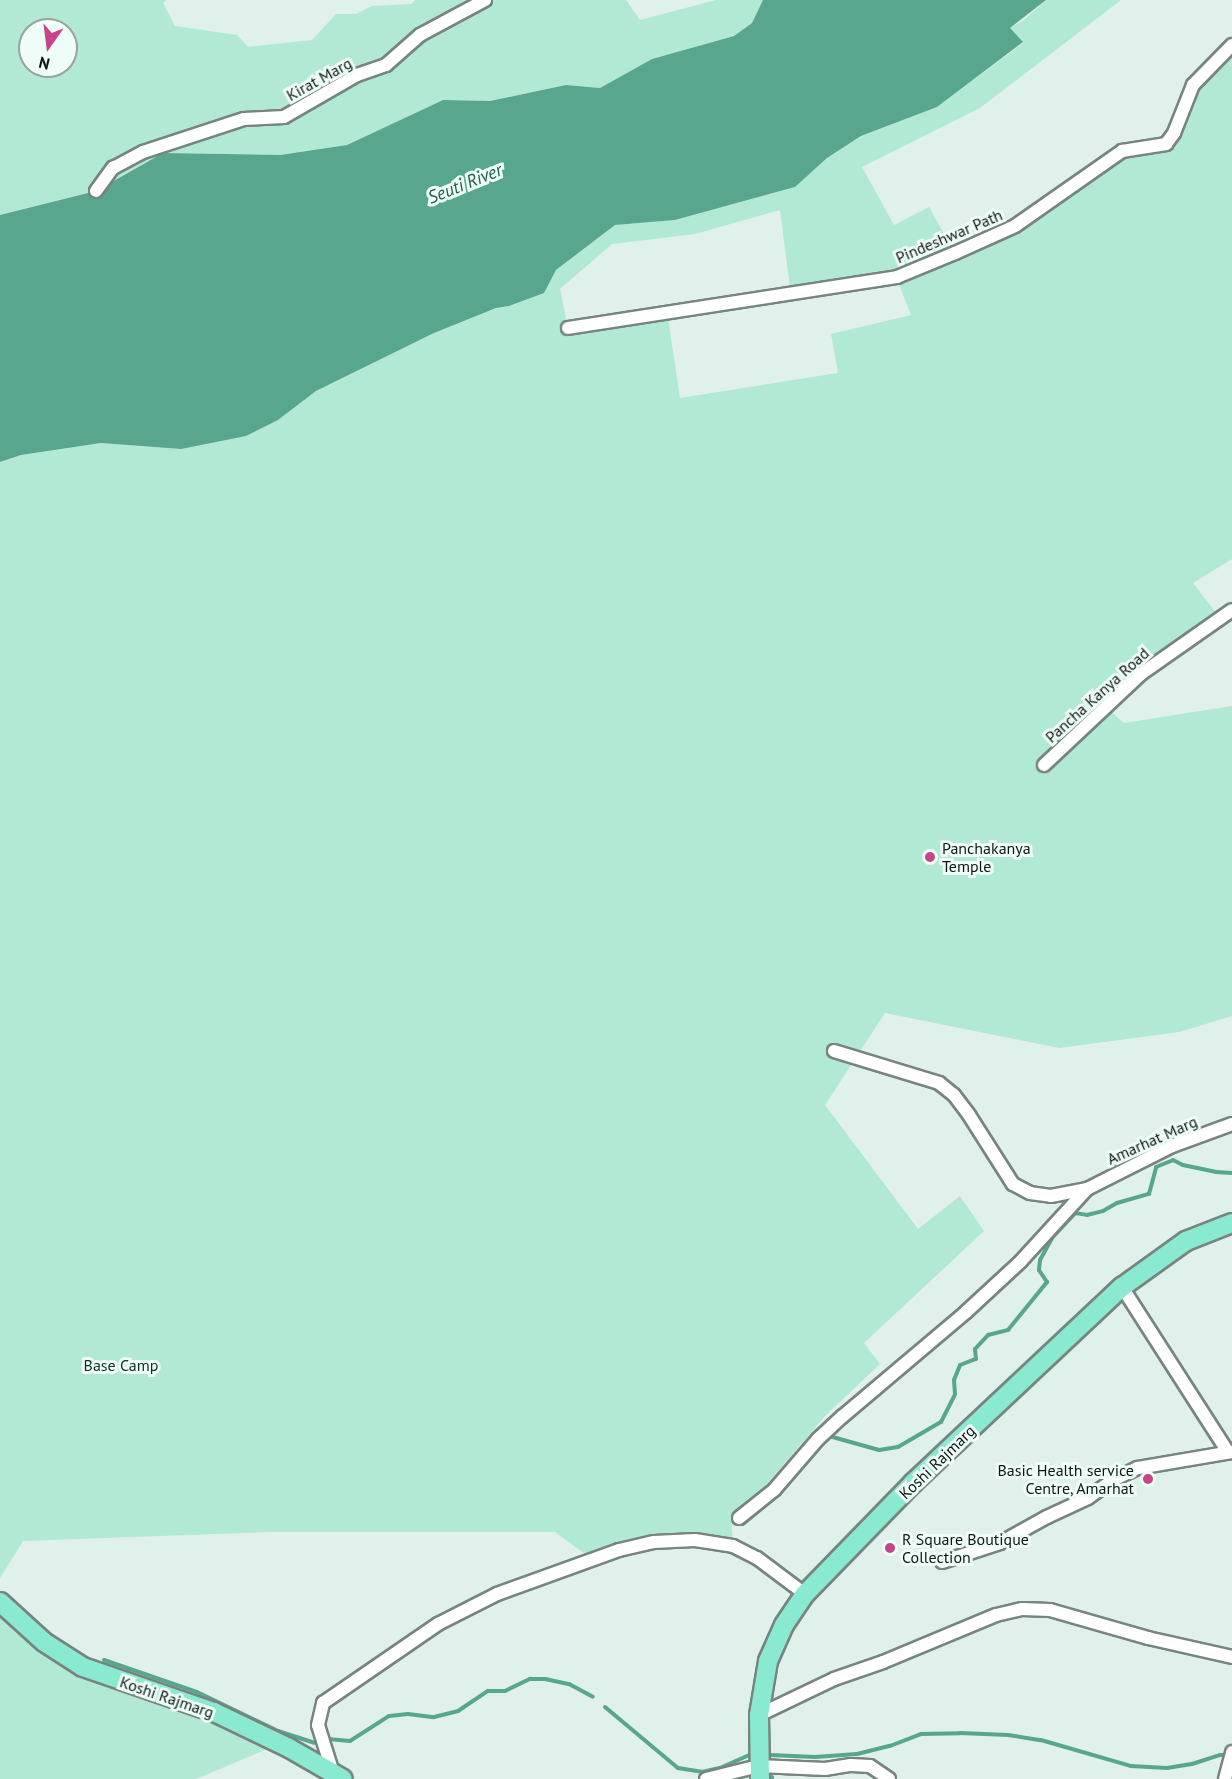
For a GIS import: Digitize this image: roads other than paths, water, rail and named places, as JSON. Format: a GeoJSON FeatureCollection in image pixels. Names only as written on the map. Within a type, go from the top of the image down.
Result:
{"type":"FeatureCollection","features":[{"type":"Feature","properties":{"kind":"main road","name":"Koshi Rajmarg"},"geometry":{"type":"LineString","coordinates":[[759,1773],[759,1715],[762,1687],[774,1643],[805,1594],[913,1483],[1122,1287],[1186,1241],[1232,1223]]}},
{"type":"Feature","properties":{"kind":"main road","name":"Koshi Rajmarg"},"geometry":{"type":"LineString","coordinates":[[0,1602],[44,1642],[83,1667],[214,1712],[289,1748],[338,1776]]}},
{"type":"Feature","properties":{"kind":"street","name":"Kirat Marg"},"geometry":{"type":"LineString","coordinates":[[96,191],[113,168],[143,152],[244,119],[284,117],[357,75],[386,65],[420,35],[485,0]]}},
{"type":"Feature","properties":{"kind":"street","name":"Pindeshwar Path"},"geometry":{"type":"LineString","coordinates":[[568,328],[897,277],[956,253],[1015,226],[1122,151],[1166,144],[1174,133],[1193,85],[1232,45]]}},
{"type":"Feature","properties":{"kind":"street","name":"Pancha Kanya Road"},"geometry":{"type":"LineString","coordinates":[[1044,765],[1142,674],[1232,610]]}},
{"type":"Feature","properties":{"kind":"street"},"geometry":{"type":"LineString","coordinates":[[834,1051],[939,1083],[954,1095],[969,1115],[1013,1184],[1030,1194],[1051,1196],[1087,1189]]}},
{"type":"Feature","properties":{"kind":"street","name":"Amarhat Marg"},"geometry":{"type":"LineString","coordinates":[[1087,1189],[1172,1146],[1232,1124]]}},
{"type":"Feature","properties":{"kind":"street"},"geometry":{"type":"LineString","coordinates":[[739,1518],[774,1490],[818,1439],[843,1416],[966,1312],[1021,1261],[1087,1189]]}},
{"type":"Feature","properties":{"kind":"street"},"geometry":{"type":"LineString","coordinates":[[942,1562],[999,1543],[1088,1498],[1113,1480],[1138,1468],[1230,1452],[1122,1287]]}},
{"type":"Feature","properties":{"kind":"street"},"geometry":{"type":"LineString","coordinates":[[338,1776],[318,1725],[323,1703],[438,1624],[497,1594],[619,1550],[654,1542],[695,1540],[733,1546],[758,1558],[805,1594]]}},
{"type":"Feature","properties":{"kind":"street"},"geometry":{"type":"LineString","coordinates":[[759,1715],[834,1679],[883,1662],[996,1615],[1022,1609],[1050,1610],[1148,1638],[1232,1657]]}},
{"type":"Feature","properties":{"kind":"street"},"geometry":{"type":"LineString","coordinates":[[1225,1779],[1231,1757]]}},
{"type":"Feature","properties":{"kind":"street"},"geometry":{"type":"LineString","coordinates":[[706,1779],[791,1770],[870,1766],[890,1779]]}},
{"type":"Feature","properties":{"kind":"water","name":"Seuti River"},"geometry":{"type":"Polygon","coordinates":[[[763,0],[1046,0],[1010,28],[1023,42],[937,107],[861,136],[827,158],[795,187],[675,220],[615,225],[556,270],[544,293],[509,306],[496,308],[434,333],[316,391],[278,420],[246,436],[181,449],[101,443],[21,455],[0,462],[0,215],[96,191],[163,153],[280,155],[347,145],[443,100],[490,101],[566,85],[600,88],[652,59],[734,36],[752,23],[763,0]]]}},
{"type":"Feature","properties":{"kind":"waterway"},"geometry":{"type":"LineString","coordinates":[[855,1064],[934,1088],[947,1097]]}},
{"type":"Feature","properties":{"kind":"waterway"},"geometry":{"type":"LineString","coordinates":[[987,1155],[998,1171]]}},
{"type":"Feature","properties":{"kind":"waterway"},"geometry":{"type":"LineString","coordinates":[[743,1524],[780,1493],[829,1436],[879,1450],[898,1447],[941,1422],[955,1394],[954,1380],[960,1365],[976,1359],[975,1349],[988,1335],[1008,1330],[1047,1282],[1039,1270],[1040,1260],[1052,1238],[1075,1213],[1087,1215],[1103,1211],[1117,1203],[1149,1194],[1156,1167],[1173,1160],[1183,1165],[1232,1173]]}},
{"type":"Feature","properties":{"kind":"waterway"},"geometry":{"type":"LineString","coordinates":[[1058,1201],[1073,1199]]}},
{"type":"Feature","properties":{"kind":"waterway"},"geometry":{"type":"LineString","coordinates":[[104,1660],[197,1692],[278,1731],[314,1743]]}},
{"type":"Feature","properties":{"kind":"waterway"},"geometry":{"type":"LineString","coordinates":[[328,1739],[350,1741],[389,1716],[408,1714],[434,1717],[458,1711],[488,1691],[505,1691],[530,1679],[545,1679],[569,1684],[593,1697]]}},
{"type":"Feature","properties":{"kind":"waterway"},"geometry":{"type":"LineString","coordinates":[[605,1707],[678,1768],[702,1772],[720,1768],[749,1755]]}},
{"type":"Feature","properties":{"kind":"waterway"},"geometry":{"type":"LineString","coordinates":[[771,1755],[815,1757],[857,1754],[890,1746],[921,1734],[960,1733],[1008,1735],[1041,1740],[1131,1766],[1167,1768],[1192,1764],[1220,1755],[1229,1755]]}},
{"type":"Feature","properties":{"kind":"place","name":"Panchakanya Temple"},"geometry":{"type":"Point","coordinates":[930,857]}},
{"type":"Feature","properties":{"kind":"place","name":"Basic Health service Centre, Amarhat"},"geometry":{"type":"Point","coordinates":[1148,1479]}},
{"type":"Feature","properties":{"kind":"place","name":"R Square Boutique Collection"},"geometry":{"type":"Point","coordinates":[890,1548]}},
{"type":"Feature","properties":{"kind":"park label","name":"Base Camp"},"geometry":{"type":"Point","coordinates":[121,1365]}}]}
